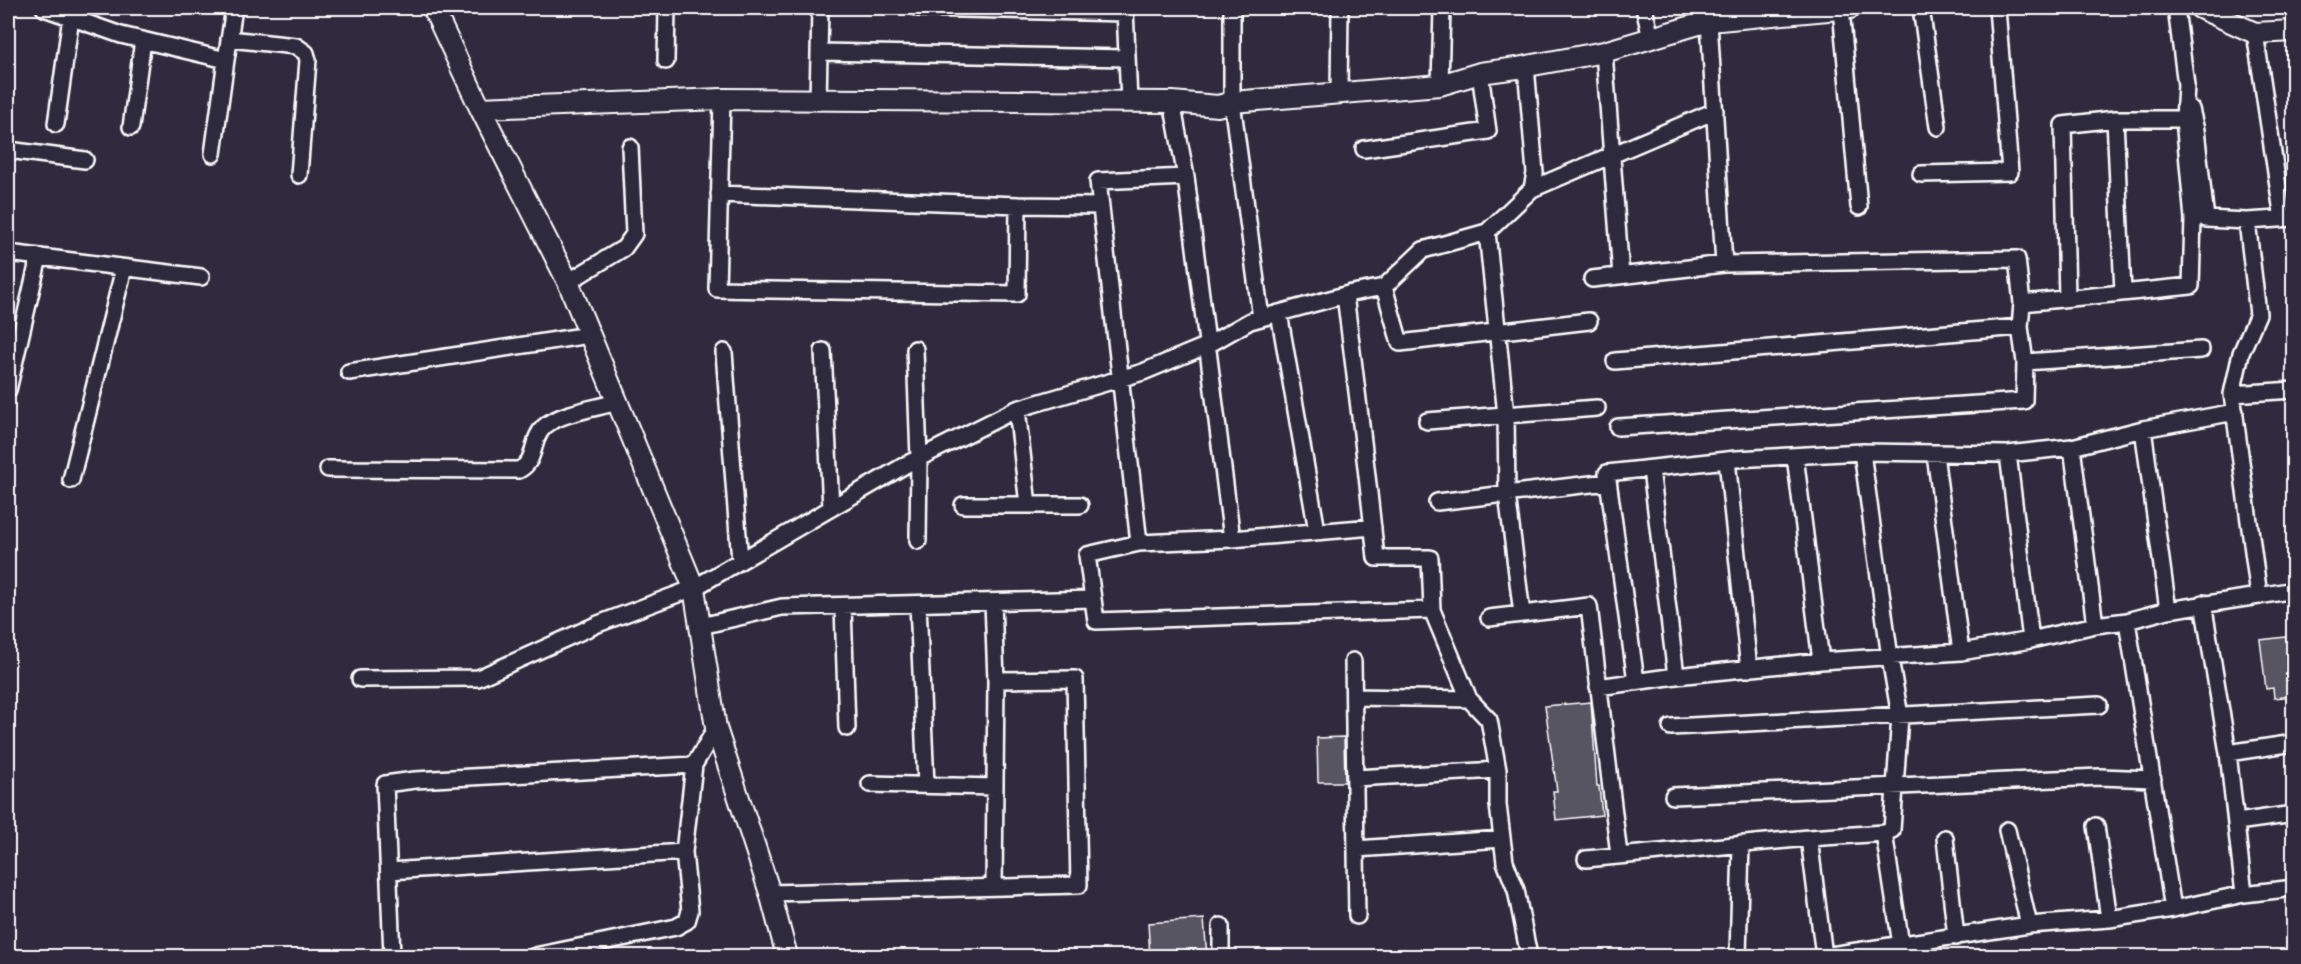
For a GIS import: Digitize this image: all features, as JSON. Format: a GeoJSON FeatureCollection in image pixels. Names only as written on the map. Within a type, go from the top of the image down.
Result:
{"type":"FeatureCollection","features":[{"type":"Feature","properties":{"kind":"street"},"geometry":{"type":"LineString","coordinates":[[44,8],[121,35],[226,60]]}},
{"type":"Feature","properties":{"kind":"street"},"geometry":{"type":"LineString","coordinates":[[213,154],[234,8]]}},
{"type":"Feature","properties":{"kind":"street"},"geometry":{"type":"LineString","coordinates":[[433,8],[480,108],[568,282],[693,588],[716,728],[789,953]]}},
{"type":"Feature","properties":{"kind":"street"},"geometry":{"type":"LineString","coordinates":[[666,61],[667,8]]}},
{"type":"Feature","properties":{"kind":"street"},"geometry":{"type":"LineString","coordinates":[[818,100],[820,8]]}},
{"type":"Feature","properties":{"kind":"street"},"geometry":{"type":"LineString","coordinates":[[918,8],[1125,10],[1130,102]]}},
{"type":"Feature","properties":{"kind":"street"},"geometry":{"type":"LineString","coordinates":[[1232,8],[1232,102],[1262,318]]}},
{"type":"Feature","properties":{"kind":"street"},"geometry":{"type":"LineString","coordinates":[[1339,93],[1340,8]]}},
{"type":"Feature","properties":{"kind":"street"},"geometry":{"type":"LineString","coordinates":[[1440,85],[1442,8]]}},
{"type":"Feature","properties":{"kind":"street"},"geometry":{"type":"LineString","coordinates":[[1644,8],[1651,38]]}},
{"type":"Feature","properties":{"kind":"street"},"geometry":{"type":"LineString","coordinates":[[480,108],[722,99],[1172,102],[1218,106],[1232,102],[1440,85],[1480,73],[1604,52],[1709,21],[1845,8],[1859,207]]}},
{"type":"Feature","properties":{"kind":"street"},"geometry":{"type":"LineString","coordinates":[[1921,8],[1938,127]]}},
{"type":"Feature","properties":{"kind":"street"},"geometry":{"type":"LineString","coordinates":[[1921,174],[2010,172],[1998,8]]}},
{"type":"Feature","properties":{"kind":"street"},"geometry":{"type":"LineString","coordinates":[[2022,303],[2191,286],[2199,219],[2196,130],[2186,85],[2176,8]]}},
{"type":"Feature","properties":{"kind":"street"},"geometry":{"type":"LineString","coordinates":[[2202,8],[2255,33],[2294,31]]}},
{"type":"Feature","properties":{"kind":"street"},"geometry":{"type":"LineString","coordinates":[[56,124],[71,17]]}},
{"type":"Feature","properties":{"kind":"street"},"geometry":{"type":"LineString","coordinates":[[1709,21],[1724,264]]}},
{"type":"Feature","properties":{"kind":"street"},"geometry":{"type":"LineString","coordinates":[[2199,219],[2247,221],[2288,218],[2255,33]]}},
{"type":"Feature","properties":{"kind":"street"},"geometry":{"type":"LineString","coordinates":[[229,39],[296,46],[306,53],[308,60],[298,175]]}},
{"type":"Feature","properties":{"kind":"street"},"geometry":{"type":"LineString","coordinates":[[131,127],[143,40]]}},
{"type":"Feature","properties":{"kind":"street"},"geometry":{"type":"LineString","coordinates":[[820,52],[1126,58]]}},
{"type":"Feature","properties":{"kind":"street"},"geometry":{"type":"LineString","coordinates":[[1604,52],[1621,276]]}},
{"type":"Feature","properties":{"kind":"street"},"geometry":{"type":"LineString","coordinates":[[1526,66],[1535,173],[1532,189]]}},
{"type":"Feature","properties":{"kind":"street"},"geometry":{"type":"LineString","coordinates":[[1364,149],[1488,131],[1480,73]]}},
{"type":"Feature","properties":{"kind":"street"},"geometry":{"type":"LineString","coordinates":[[2186,85],[2184,119],[2199,219]]}},
{"type":"Feature","properties":{"kind":"street"},"geometry":{"type":"LineString","coordinates":[[722,99],[717,289],[1017,294],[1018,205]]}},
{"type":"Feature","properties":{"kind":"street"},"geometry":{"type":"LineString","coordinates":[[1172,102],[1185,177],[1232,539]]}},
{"type":"Feature","properties":{"kind":"street"},"geometry":{"type":"LineString","coordinates":[[360,679],[478,678],[598,624],[693,588],[919,458],[1017,410],[1143,372],[1208,345],[1250,321],[1384,287],[1423,250],[1487,232],[1532,189],[1715,111]]}},
{"type":"Feature","properties":{"kind":"street"},"geometry":{"type":"LineString","coordinates":[[2067,298],[2063,125],[2115,119],[2184,119]]}},
{"type":"Feature","properties":{"kind":"street"},"geometry":{"type":"LineString","coordinates":[[2115,119],[2123,292]]}},
{"type":"Feature","properties":{"kind":"street"},"geometry":{"type":"LineString","coordinates":[[568,282],[630,242],[634,226],[630,147]]}},
{"type":"Feature","properties":{"kind":"street"},"geometry":{"type":"LineString","coordinates":[[8,150],[85,160]]}},
{"type":"Feature","properties":{"kind":"street"},"geometry":{"type":"LineString","coordinates":[[1139,543],[1098,181],[1185,177]]}},
{"type":"Feature","properties":{"kind":"street"},"geometry":{"type":"LineString","coordinates":[[719,194],[1101,206]]}},
{"type":"Feature","properties":{"kind":"street"},"geometry":{"type":"LineString","coordinates":[[2247,221],[2258,314],[2241,353],[2232,394],[2259,596]]}},
{"type":"Feature","properties":{"kind":"street"},"geometry":{"type":"LineString","coordinates":[[1487,232],[1506,415],[1507,495],[1522,614]]}},
{"type":"Feature","properties":{"kind":"street"},"geometry":{"type":"LineString","coordinates":[[8,253],[201,277]]}},
{"type":"Feature","properties":{"kind":"street"},"geometry":{"type":"LineString","coordinates":[[8,390],[39,257]]}},
{"type":"Feature","properties":{"kind":"street"},"geometry":{"type":"LineString","coordinates":[[1592,279],[1724,264],[2017,259],[2022,303],[2020,327],[2025,362],[2024,401],[1618,427]]}},
{"type":"Feature","properties":{"kind":"street"},"geometry":{"type":"LineString","coordinates":[[71,480],[124,268]]}},
{"type":"Feature","properties":{"kind":"street"},"geometry":{"type":"LineString","coordinates":[[1384,287],[1400,343],[1590,321]]}},
{"type":"Feature","properties":{"kind":"street"},"geometry":{"type":"LineString","coordinates":[[1346,295],[1376,558],[1430,558],[1432,610],[1469,699],[1489,720],[1498,770],[1498,805],[1504,862],[1516,890],[1529,957]]}},
{"type":"Feature","properties":{"kind":"street"},"geometry":{"type":"LineString","coordinates":[[1279,314],[1317,531]]}},
{"type":"Feature","properties":{"kind":"street"},"geometry":{"type":"LineString","coordinates":[[1615,361],[2020,327]]}},
{"type":"Feature","properties":{"kind":"street"},"geometry":{"type":"LineString","coordinates":[[348,372],[589,335]]}},
{"type":"Feature","properties":{"kind":"street"},"geometry":{"type":"LineString","coordinates":[[915,349],[919,458],[918,541]]}},
{"type":"Feature","properties":{"kind":"street"},"geometry":{"type":"LineString","coordinates":[[2025,362],[2201,350]]}},
{"type":"Feature","properties":{"kind":"street"},"geometry":{"type":"LineString","coordinates":[[823,351],[831,508]]}},
{"type":"Feature","properties":{"kind":"street"},"geometry":{"type":"LineString","coordinates":[[724,352],[740,561]]}},
{"type":"Feature","properties":{"kind":"street"},"geometry":{"type":"LineString","coordinates":[[2232,394],[2294,390]]}},
{"type":"Feature","properties":{"kind":"street"},"geometry":{"type":"LineString","coordinates":[[328,469],[519,470],[527,466],[532,459],[540,432],[545,426],[556,419],[617,402]]}},
{"type":"Feature","properties":{"kind":"street"},"geometry":{"type":"LineString","coordinates":[[1426,421],[1597,408]]}},
{"type":"Feature","properties":{"kind":"street"},"geometry":{"type":"LineString","coordinates":[[1017,410],[1028,505]]}},
{"type":"Feature","properties":{"kind":"street"},"geometry":{"type":"LineString","coordinates":[[1636,681],[1607,473],[1727,460],[1862,452],[2008,454],[2072,447],[2143,429],[2235,412]]}},
{"type":"Feature","properties":{"kind":"street"},"geometry":{"type":"LineString","coordinates":[[2143,429],[2168,610]]}},
{"type":"Feature","properties":{"kind":"street"},"geometry":{"type":"LineString","coordinates":[[2072,447],[2095,625]]}},
{"type":"Feature","properties":{"kind":"street"},"geometry":{"type":"LineString","coordinates":[[1586,859],[1884,833],[1892,830],[1900,716],[1862,452]]}},
{"type":"Feature","properties":{"kind":"street"},"geometry":{"type":"LineString","coordinates":[[1935,454],[1961,652]]}},
{"type":"Feature","properties":{"kind":"street"},"geometry":{"type":"LineString","coordinates":[[2008,454],[2031,640]]}},
{"type":"Feature","properties":{"kind":"street"},"geometry":{"type":"LineString","coordinates":[[1794,456],[1821,662]]}},
{"type":"Feature","properties":{"kind":"street"},"geometry":{"type":"LineString","coordinates":[[1727,460],[1749,669]]}},
{"type":"Feature","properties":{"kind":"street"},"geometry":{"type":"LineString","coordinates":[[1651,469],[1676,676]]}},
{"type":"Feature","properties":{"kind":"street"},"geometry":{"type":"LineString","coordinates":[[1437,502],[1608,482]]}},
{"type":"Feature","properties":{"kind":"street"},"geometry":{"type":"LineString","coordinates":[[963,505],[1080,505]]}},
{"type":"Feature","properties":{"kind":"street"},"geometry":{"type":"LineString","coordinates":[[1373,527],[1232,539],[1139,543],[1087,555],[1096,621],[1432,610]]}},
{"type":"Feature","properties":{"kind":"street"},"geometry":{"type":"LineString","coordinates":[[1598,687],[1676,676],[1821,662],[1961,652],[2031,640],[2095,625],[2127,621],[2203,603],[2294,590]]}},
{"type":"Feature","properties":{"kind":"street"},"geometry":{"type":"LineString","coordinates":[[701,626],[782,607],[1093,599]]}},
{"type":"Feature","properties":{"kind":"street"},"geometry":{"type":"LineString","coordinates":[[993,602],[996,680],[994,887]]}},
{"type":"Feature","properties":{"kind":"street"},"geometry":{"type":"LineString","coordinates":[[2203,603],[2228,753],[2244,894]]}},
{"type":"Feature","properties":{"kind":"street"},"geometry":{"type":"LineString","coordinates":[[918,604],[926,785]]}},
{"type":"Feature","properties":{"kind":"street"},"geometry":{"type":"LineString","coordinates":[[843,606],[847,728]]}},
{"type":"Feature","properties":{"kind":"street"},"geometry":{"type":"LineString","coordinates":[[1489,618],[1589,606],[1618,855]]}},
{"type":"Feature","properties":{"kind":"street"},"geometry":{"type":"LineString","coordinates":[[2127,621],[2173,909]]}},
{"type":"Feature","properties":{"kind":"street"},"geometry":{"type":"LineString","coordinates":[[1353,661],[1357,916]]}},
{"type":"Feature","properties":{"kind":"street"},"geometry":{"type":"LineString","coordinates":[[770,893],[1079,885],[1075,679],[996,680]]}},
{"type":"Feature","properties":{"kind":"street"},"geometry":{"type":"LineString","coordinates":[[1354,697],[1469,699]]}},
{"type":"Feature","properties":{"kind":"street"},"geometry":{"type":"LineString","coordinates":[[1671,727],[2099,705]]}},
{"type":"Feature","properties":{"kind":"street"},"geometry":{"type":"LineString","coordinates":[[535,957],[676,927],[687,921],[690,911],[684,852],[694,765],[716,728]]}},
{"type":"Feature","properties":{"kind":"street"},"geometry":{"type":"LineString","coordinates":[[2228,753],[2294,743]]}},
{"type":"Feature","properties":{"kind":"street"},"geometry":{"type":"LineString","coordinates":[[392,957],[385,784],[415,780],[694,765]]}},
{"type":"Feature","properties":{"kind":"street"},"geometry":{"type":"LineString","coordinates":[[1355,778],[1498,770]]}},
{"type":"Feature","properties":{"kind":"street"},"geometry":{"type":"LineString","coordinates":[[1672,796],[1895,788],[2100,777],[2153,779]]}},
{"type":"Feature","properties":{"kind":"street"},"geometry":{"type":"LineString","coordinates":[[870,784],[995,787]]}},
{"type":"Feature","properties":{"kind":"street"},"geometry":{"type":"LineString","coordinates":[[2236,822],[2294,814]]}},
{"type":"Feature","properties":{"kind":"street"},"geometry":{"type":"LineString","coordinates":[[2096,826],[2109,920]]}},
{"type":"Feature","properties":{"kind":"street"},"geometry":{"type":"LineString","coordinates":[[2007,830],[2029,925]]}},
{"type":"Feature","properties":{"kind":"street"},"geometry":{"type":"LineString","coordinates":[[1884,833],[1901,945]]}},
{"type":"Feature","properties":{"kind":"street"},"geometry":{"type":"LineString","coordinates":[[1809,838],[1824,956],[1956,938],[2029,925],[2109,920],[2244,894],[2294,888]]}},
{"type":"Feature","properties":{"kind":"street"},"geometry":{"type":"LineString","coordinates":[[1945,838],[1956,938]]}},
{"type":"Feature","properties":{"kind":"street"},"geometry":{"type":"LineString","coordinates":[[1356,849],[1502,839]]}},
{"type":"Feature","properties":{"kind":"street"},"geometry":{"type":"LineString","coordinates":[[1738,957],[1741,844]]}},
{"type":"Feature","properties":{"kind":"street"},"geometry":{"type":"LineString","coordinates":[[389,871],[684,852]]}},
{"type":"Feature","properties":{"kind":"street"},"geometry":{"type":"LineString","coordinates":[[1221,926],[1221,957]]}},
{"type":"Feature","properties":{"kind":"building"},"geometry":{"type":"Polygon","coordinates":[[[2294,636],[2294,696],[2274,698],[2273,688],[2266,689],[2260,640],[2294,636]]]}},
{"type":"Feature","properties":{"kind":"building"},"geometry":{"type":"Polygon","coordinates":[[[1591,702],[1597,786],[1599,786],[1602,815],[1556,820],[1553,791],[1557,791],[1545,706],[1591,702]]]}},
{"type":"Feature","properties":{"kind":"building"},"geometry":{"type":"Polygon","coordinates":[[[1344,737],[1345,782],[1318,782],[1317,738],[1344,737]]]}},
{"type":"Feature","properties":{"kind":"building"},"geometry":{"type":"Polygon","coordinates":[[[1204,919],[1207,957],[1150,957],[1148,923],[1204,919]]]}}]}
